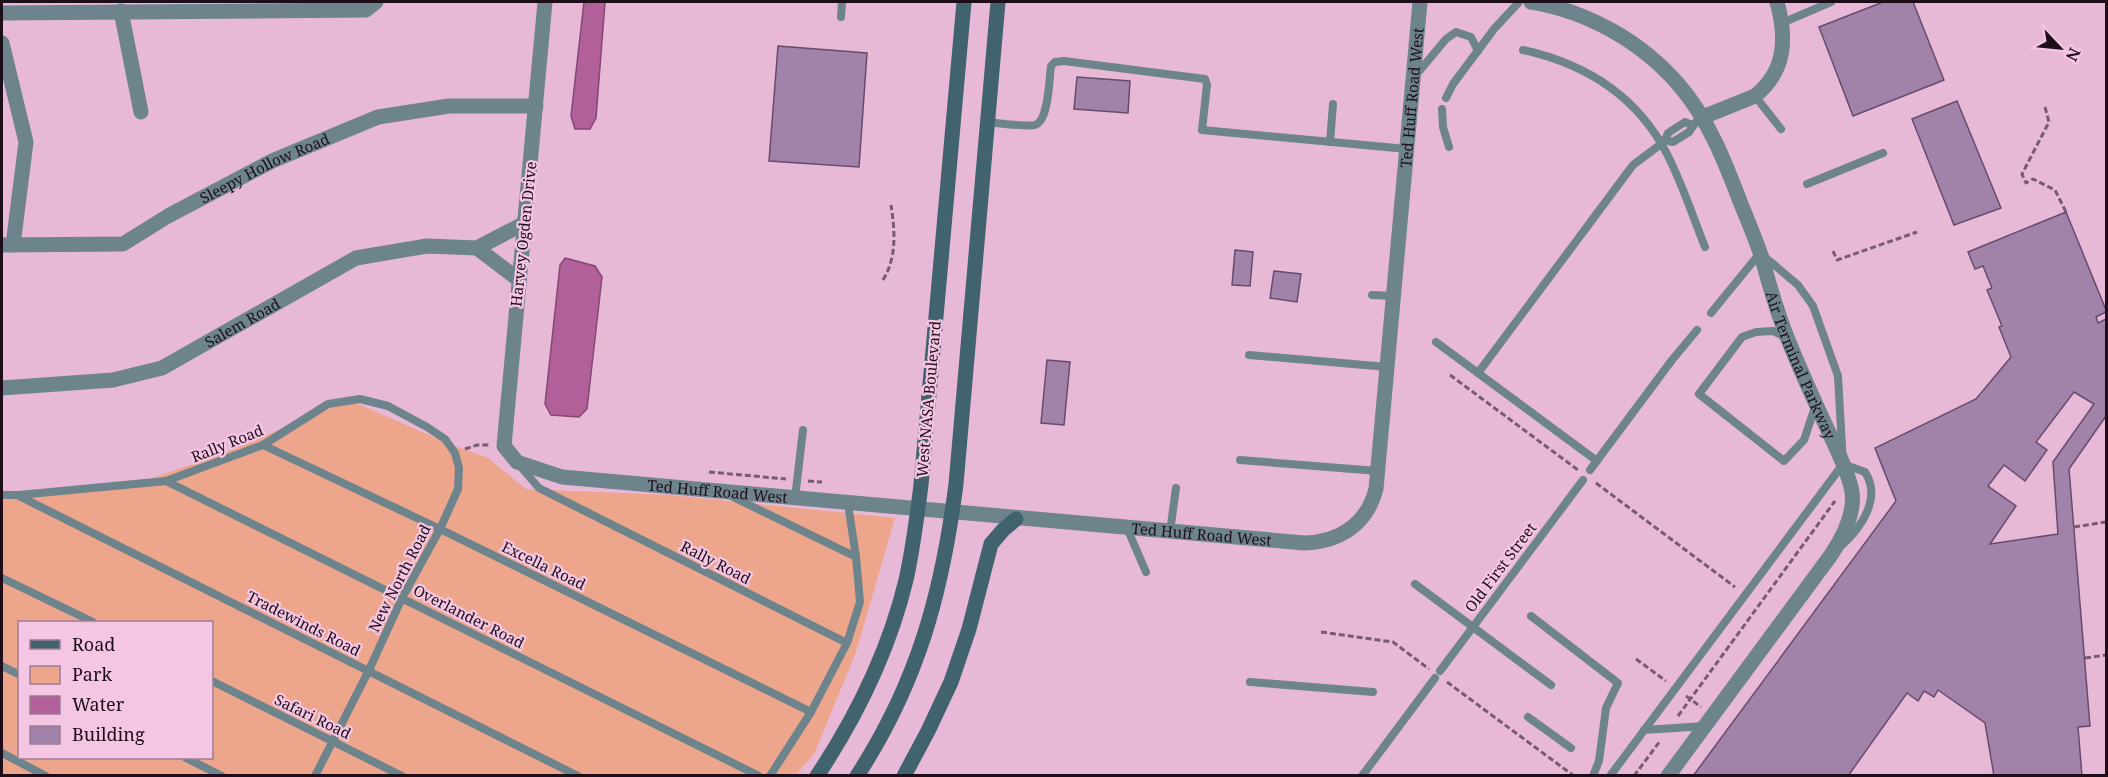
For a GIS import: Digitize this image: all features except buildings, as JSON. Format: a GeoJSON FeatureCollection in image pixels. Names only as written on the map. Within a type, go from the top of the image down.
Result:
{"type":"FeatureCollection","features":[{"type":"Feature","properties":{"kind":"main road","name":"West NASA Boulevard"},"geometry":{"type":"LineString","coordinates":[[819,776],[874,674],[893,626],[909,563],[918,510],[964,2]]}},
{"type":"Feature","properties":{"kind":"main road"},"geometry":{"type":"LineString","coordinates":[[857,776],[882,735],[920,653],[943,568],[952,513],[998,2]]}},
{"type":"Feature","properties":{"kind":"main road"},"geometry":{"type":"LineString","coordinates":[[904,776],[928,731],[954,673],[974,610],[991,544],[1002,530],[1016,519]]}},
{"type":"Feature","properties":{"kind":"street"},"geometry":{"type":"LineString","coordinates":[[2,13],[121,10],[366,10],[376,2]]}},
{"type":"Feature","properties":{"kind":"street","name":"Harvey Ogden Drive"},"geometry":{"type":"LineString","coordinates":[[504,446],[545,2]]}},
{"type":"Feature","properties":{"kind":"street","name":"Ted Huff Road West"},"geometry":{"type":"LineString","coordinates":[[517,462],[562,477],[1016,519],[1304,543],[1325,541],[1343,534],[1366,514],[1374,497],[1378,471],[1420,2]]}},
{"type":"Feature","properties":{"kind":"street","name":"Air Terminal Parkway"},"geometry":{"type":"LineString","coordinates":[[1531,2],[1551,4],[1592,20],[1634,44],[1666,71],[1720,152],[1760,254],[1787,338],[1851,486],[1853,502],[1844,534],[1831,555],[1668,776]]}},
{"type":"Feature","properties":{"kind":"street"},"geometry":{"type":"LineString","coordinates":[[1698,121],[1755,96],[1769,83],[1780,63],[1784,44],[1777,2]]}},
{"type":"Feature","properties":{"kind":"street"},"geometry":{"type":"LineString","coordinates":[[121,10],[141,112]]}},
{"type":"Feature","properties":{"kind":"street"},"geometry":{"type":"LineString","coordinates":[[2,43],[26,142],[7,245]]}},
{"type":"Feature","properties":{"kind":"street","name":"Sleepy Hollow Road"},"geometry":{"type":"LineString","coordinates":[[7,245],[123,244],[168,216],[273,161],[378,117],[449,106],[536,106]]}},
{"type":"Feature","properties":{"kind":"street","name":"Salem Road"},"geometry":{"type":"LineString","coordinates":[[2,388],[113,380],[162,368],[356,258],[427,246],[477,248],[525,223]]}},
{"type":"Feature","properties":{"kind":"street"},"geometry":{"type":"LineString","coordinates":[[477,248],[519,280]]}},
{"type":"Feature","properties":{"kind":"street"},"geometry":{"type":"LineString","coordinates":[[504,446],[517,462]]}},
{"type":"Feature","properties":{"kind":"lane"},"geometry":{"type":"LineString","coordinates":[[841,17],[842,2]]}},
{"type":"Feature","properties":{"kind":"lane"},"geometry":{"type":"LineString","coordinates":[[1446,98],[1453,84],[1478,51],[1519,2]]}},
{"type":"Feature","properties":{"kind":"lane"},"geometry":{"type":"LineString","coordinates":[[1782,23],[1831,2]]}},
{"type":"Feature","properties":{"kind":"lane"},"geometry":{"type":"LineString","coordinates":[[1413,77],[1446,39],[1456,32],[1471,37],[1478,51]]}},
{"type":"Feature","properties":{"kind":"lane"},"geometry":{"type":"LineString","coordinates":[[1524,50],[1560,60],[1596,77],[1635,109],[1663,142],[1705,247]]}},
{"type":"Feature","properties":{"kind":"lane"},"geometry":{"type":"LineString","coordinates":[[987,122],[1035,125],[1042,120],[1046,113],[1051,66],[1055,62],[1064,61],[1205,79],[1207,86],[1202,130],[1407,149]]}},
{"type":"Feature","properties":{"kind":"lane"},"geometry":{"type":"LineString","coordinates":[[1755,96],[1781,129]]}},
{"type":"Feature","properties":{"kind":"lane"},"geometry":{"type":"LineString","coordinates":[[1330,142],[1333,104]]}},
{"type":"Feature","properties":{"kind":"lane"},"geometry":{"type":"LineString","coordinates":[[1442,109],[1443,127],[1449,147]]}},
{"type":"Feature","properties":{"kind":"lane"},"geometry":{"type":"LineString","coordinates":[[1478,373],[1633,165],[1663,142],[1673,142],[1689,132],[1698,121]]}},
{"type":"Feature","properties":{"kind":"lane"},"geometry":{"type":"LineString","coordinates":[[1808,184],[1883,153]]}},
{"type":"Feature","properties":{"kind":"lane"},"geometry":{"type":"LineString","coordinates":[[1610,776],[1843,464],[1839,383],[1813,306],[1798,285],[1760,254],[1711,313]]}},
{"type":"Feature","properties":{"kind":"lane"},"geometry":{"type":"LineString","coordinates":[[1372,295],[1394,296]]}},
{"type":"Feature","properties":{"kind":"lane"},"geometry":{"type":"LineString","coordinates":[[1590,470],[1697,330]]}},
{"type":"Feature","properties":{"kind":"lane"},"geometry":{"type":"LineString","coordinates":[[1787,338],[1773,331],[1756,332],[1742,337],[1699,394],[1784,461],[1804,440],[1816,404]]}},
{"type":"Feature","properties":{"kind":"lane"},"geometry":{"type":"LineString","coordinates":[[1436,342],[1597,461]]}},
{"type":"Feature","properties":{"kind":"lane"},"geometry":{"type":"LineString","coordinates":[[1249,355],[1387,367]]}},
{"type":"Feature","properties":{"kind":"lane","name":"Rally Road"},"geometry":{"type":"LineString","coordinates":[[2,495],[166,481],[263,445],[327,404],[360,399],[387,406],[427,427],[445,439],[455,453]]}},
{"type":"Feature","properties":{"kind":"lane"},"geometry":{"type":"LineString","coordinates":[[795,498],[803,430]]}},
{"type":"Feature","properties":{"kind":"lane","name":"Excella Road"},"geometry":{"type":"LineString","coordinates":[[263,445],[440,529],[811,712]]}},
{"type":"Feature","properties":{"kind":"lane","name":"New North Road"},"geometry":{"type":"LineString","coordinates":[[315,776],[458,489],[459,468],[455,453]]}},
{"type":"Feature","properties":{"kind":"lane"},"geometry":{"type":"LineString","coordinates":[[1240,460],[1378,471]]}},
{"type":"Feature","properties":{"kind":"lane","name":"Rally Road"},"geometry":{"type":"LineString","coordinates":[[517,462],[539,488],[847,643]]}},
{"type":"Feature","properties":{"kind":"lane","name":"Old First Street"},"geometry":{"type":"LineString","coordinates":[[1362,776],[1582,480]]}},
{"type":"Feature","properties":{"kind":"lane","name":"Overlander Road"},"geometry":{"type":"LineString","coordinates":[[166,481],[759,776]]}},
{"type":"Feature","properties":{"kind":"lane"},"geometry":{"type":"LineString","coordinates":[[1170,532],[1176,488]]}},
{"type":"Feature","properties":{"kind":"lane"},"geometry":{"type":"LineString","coordinates":[[720,490],[856,557]]}},
{"type":"Feature","properties":{"kind":"lane","name":"Tradewinds Road"},"geometry":{"type":"LineString","coordinates":[[18,495],[578,776]]}},
{"type":"Feature","properties":{"kind":"lane"},"geometry":{"type":"LineString","coordinates":[[770,776],[811,712],[847,643],[860,602],[848,504]]}},
{"type":"Feature","properties":{"kind":"lane"},"geometry":{"type":"LineString","coordinates":[[1127,528],[1146,572]]}},
{"type":"Feature","properties":{"kind":"lane"},"geometry":{"type":"LineString","coordinates":[[2,578],[91,621]]}},
{"type":"Feature","properties":{"kind":"lane"},"geometry":{"type":"LineString","coordinates":[[1415,584],[1551,685]]}},
{"type":"Feature","properties":{"kind":"lane"},"geometry":{"type":"LineString","coordinates":[[1532,616],[1618,683],[1606,708],[1599,761],[1593,776]]}},
{"type":"Feature","properties":{"kind":"lane"},"geometry":{"type":"LineString","coordinates":[[2,666],[18,674]]}},
{"type":"Feature","properties":{"kind":"lane","name":"Safari Road"},"geometry":{"type":"LineString","coordinates":[[213,681],[402,776]]}},
{"type":"Feature","properties":{"kind":"lane"},"geometry":{"type":"LineString","coordinates":[[1250,682],[1373,692]]}},
{"type":"Feature","properties":{"kind":"lane"},"geometry":{"type":"LineString","coordinates":[[1528,717],[1571,748]]}},
{"type":"Feature","properties":{"kind":"lane"},"geometry":{"type":"LineString","coordinates":[[1644,730],[1705,726]]}},
{"type":"Feature","properties":{"kind":"lane"},"geometry":{"type":"LineString","coordinates":[[2,753],[46,776]]}},
{"type":"Feature","properties":{"kind":"lane"},"geometry":{"type":"LineString","coordinates":[[188,759],[222,776]]}},
{"type":"Feature","properties":{"kind":"path"},"geometry":{"type":"LineString","coordinates":[[2045,107],[2049,122],[2022,174],[2026,183],[2033,179],[2055,190],[2066,212]]}},
{"type":"Feature","properties":{"kind":"path"},"geometry":{"type":"LineString","coordinates":[[883,280],[891,267],[895,228],[891,205]]}},
{"type":"Feature","properties":{"kind":"path"},"geometry":{"type":"LineString","coordinates":[[1833,251],[1837,260],[1917,232]]}},
{"type":"Feature","properties":{"kind":"path"},"geometry":{"type":"LineString","coordinates":[[455,453],[477,445],[504,446]]}},
{"type":"Feature","properties":{"kind":"path"},"geometry":{"type":"LineString","coordinates":[[1634,776],[1688,698],[1836,500]]}},
{"type":"Feature","properties":{"kind":"path"},"geometry":{"type":"LineString","coordinates":[[2074,526],[2106,522]]}},
{"type":"Feature","properties":{"kind":"path"},"geometry":{"type":"LineString","coordinates":[[1757,604],[1766,610]]}},
{"type":"Feature","properties":{"kind":"path"},"geometry":{"type":"LineString","coordinates":[[1321,632],[1393,642],[1438,674]]}},
{"type":"Feature","properties":{"kind":"path"},"geometry":{"type":"LineString","coordinates":[[2085,658],[2106,656]]}},
{"type":"Feature","properties":{"kind":"path"},"geometry":{"type":"LineString","coordinates":[[1636,659],[1670,684]]}},
{"type":"Feature","properties":{"kind":"path"},"geometry":{"type":"LineString","coordinates":[[1445,681],[1574,776]]}},
{"type":"Feature","properties":{"kind":"path"},"geometry":{"type":"LineString","coordinates":[[1688,698],[1702,708]]}},
{"type":"Feature","properties":{"kind":"green space"},"geometry":{"type":"Polygon","coordinates":[[[349,400],[488,458],[526,489],[670,495],[895,518],[855,655],[814,754],[796,775],[2,776],[2,496],[134,485],[234,449],[349,400]]]}},
{"type":"Feature","properties":{"kind":"water"},"geometry":{"type":"Polygon","coordinates":[[[584,2],[605,2],[596,118],[590,129],[575,129],[571,116],[584,2]]]}},
{"type":"Feature","properties":{"kind":"water"},"geometry":{"type":"Polygon","coordinates":[[[565,258],[595,266],[602,277],[587,409],[579,417],[551,415],[545,404],[560,265],[565,258]]]}}]}
